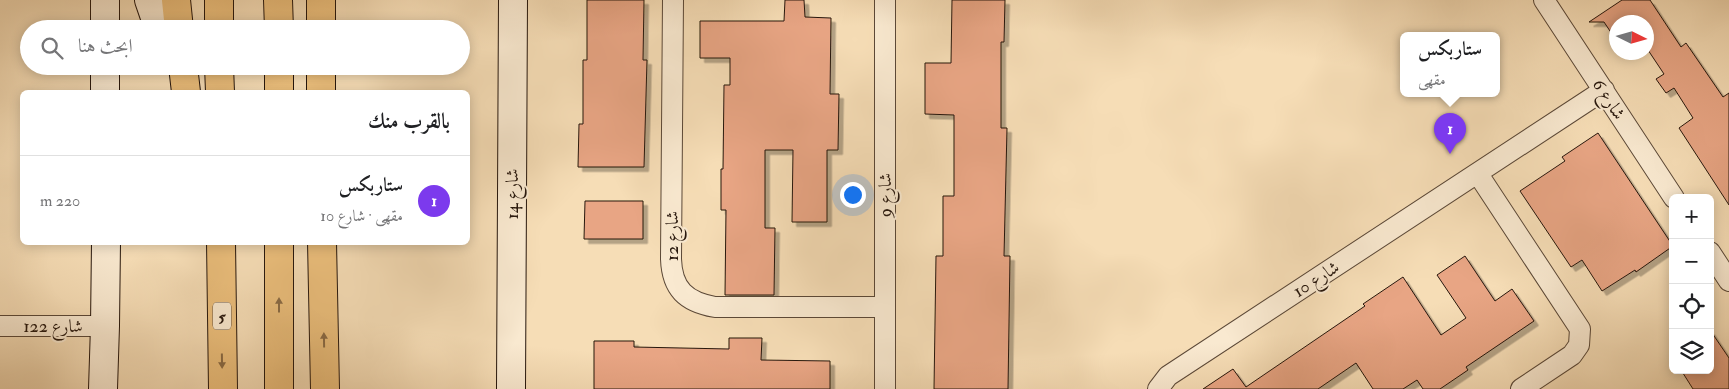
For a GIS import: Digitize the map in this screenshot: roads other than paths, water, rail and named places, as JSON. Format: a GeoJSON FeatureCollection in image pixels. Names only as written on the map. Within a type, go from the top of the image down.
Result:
{"type":"FeatureCollection","features":[{"type":"Feature","properties":{"kind":"main road"},"geometry":{"type":"LineString","coordinates":[[176,0],[178,20]]}},
{"type":"Feature","properties":{"kind":"main road"},"geometry":{"type":"LineString","coordinates":[[219,0],[219,20]]}},
{"type":"Feature","properties":{"kind":"main road"},"geometry":{"type":"LineString","coordinates":[[278,0],[279,20]]}},
{"type":"Feature","properties":{"kind":"main road"},"geometry":{"type":"LineString","coordinates":[[321,0],[321,20]]}},
{"type":"Feature","properties":{"kind":"main road"},"geometry":{"type":"LineString","coordinates":[[219,75],[220,90]]}},
{"type":"Feature","properties":{"kind":"main road"},"geometry":{"type":"LineString","coordinates":[[279,75],[279,90]]}},
{"type":"Feature","properties":{"kind":"main road"},"geometry":{"type":"LineString","coordinates":[[321,75],[321,90]]}},
{"type":"Feature","properties":{"kind":"main road","name":"5"},"geometry":{"type":"LineString","coordinates":[[209,245],[222,320]]}},
{"type":"Feature","properties":{"kind":"main road","name":"5"},"geometry":{"type":"LineString","coordinates":[[221,245],[223,389]]}},
{"type":"Feature","properties":{"kind":"main road"},"geometry":{"type":"LineString","coordinates":[[279,245],[279,389]]}},
{"type":"Feature","properties":{"kind":"main road"},"geometry":{"type":"LineString","coordinates":[[322,245],[326,389]]}},
{"type":"Feature","properties":{"kind":"street"},"geometry":{"type":"LineString","coordinates":[[105,20],[106,0]]}},
{"type":"Feature","properties":{"kind":"street"},"geometry":{"type":"LineString","coordinates":[[149,0],[156,20]]}},
{"type":"Feature","properties":{"kind":"street","name":"شارع 14"},"geometry":{"type":"LineString","coordinates":[[511,389],[513,0]]}},
{"type":"Feature","properties":{"kind":"street","name":"شارع 12"},"geometry":{"type":"LineString","coordinates":[[673,0],[671,258],[672,271],[679,289],[693,302],[715,307],[885,308]]}},
{"type":"Feature","properties":{"kind":"street","name":"شارع 9"},"geometry":{"type":"LineString","coordinates":[[885,0],[885,389]]}},
{"type":"Feature","properties":{"kind":"street","name":"شارع 6"},"geometry":{"type":"LineString","coordinates":[[1544,0],[1671,194]]}},
{"type":"Feature","properties":{"kind":"street"},"geometry":{"type":"LineString","coordinates":[[105,75],[105,90]]}},
{"type":"Feature","properties":{"kind":"street","name":"شارع 10"},"geometry":{"type":"LineString","coordinates":[[1158,389],[1168,376],[1604,90]]}},
{"type":"Feature","properties":{"kind":"street"},"geometry":{"type":"LineString","coordinates":[[1478,174],[1580,329],[1579,345],[1572,355],[1521,389]]}},
{"type":"Feature","properties":{"kind":"street"},"geometry":{"type":"LineString","coordinates":[[103,389],[106,326],[106,245]]}},
{"type":"Feature","properties":{"kind":"street"},"geometry":{"type":"LineString","coordinates":[[1714,258],[1729,281]]}},
{"type":"Feature","properties":{"kind":"street","name":"شارع 122"},"geometry":{"type":"LineString","coordinates":[[0,326],[106,326]]}},
{"type":"Feature","properties":{"kind":"place","name":"ستاربكس"},"geometry":{"type":"Point","coordinates":[1450,154]}}]}
